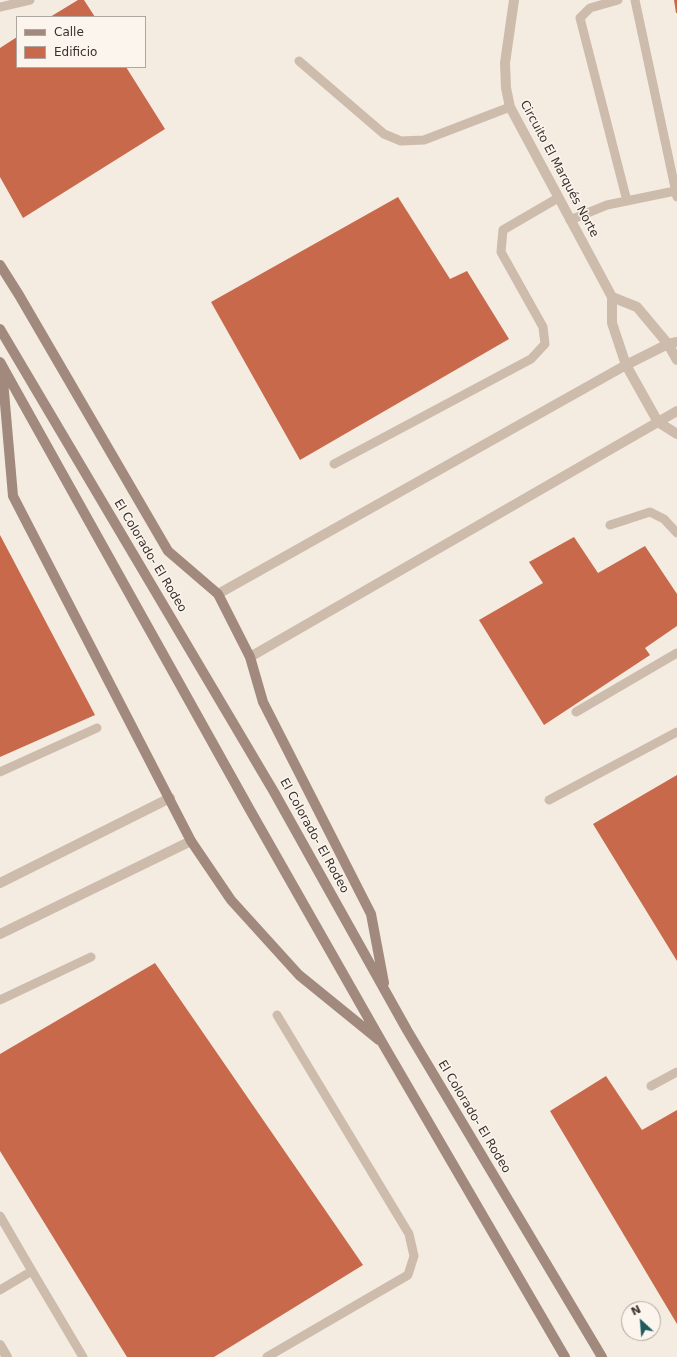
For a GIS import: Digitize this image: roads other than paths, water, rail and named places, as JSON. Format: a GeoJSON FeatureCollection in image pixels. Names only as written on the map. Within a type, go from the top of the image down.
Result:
{"type":"FeatureCollection","features":[{"type":"Feature","properties":{"kind":"main road"},"geometry":{"type":"LineString","coordinates":[[0,265],[168,551],[218,594],[250,657],[263,702],[371,914],[385,991]]}},
{"type":"Feature","properties":{"kind":"main road","name":"El Colorado- El Rodeo"},"geometry":{"type":"LineString","coordinates":[[0,329],[274,792],[385,991],[602,1357]]}},
{"type":"Feature","properties":{"kind":"main road"},"geometry":{"type":"LineString","coordinates":[[1,363],[13,496],[191,841],[231,900],[299,975],[383,1044]]}},
{"type":"Feature","properties":{"kind":"main road"},"geometry":{"type":"LineString","coordinates":[[1,363],[250,810],[383,1044],[565,1357]]}},
{"type":"Feature","properties":{"kind":"street","name":"Circuito El Marqués Norte"},"geometry":{"type":"LineString","coordinates":[[514,0],[506,62],[506,88],[510,108],[612,296],[612,323],[626,365],[658,422],[677,434]]}},
{"type":"Feature","properties":{"kind":"street"},"geometry":{"type":"LineString","coordinates":[[612,296],[637,307],[673,343],[677,360]]}},
{"type":"Feature","properties":{"kind":"street"},"geometry":{"type":"LineString","coordinates":[[218,594],[626,365],[673,343]]}},
{"type":"Feature","properties":{"kind":"street"},"geometry":{"type":"LineString","coordinates":[[250,657],[677,412]]}},
{"type":"Feature","properties":{"kind":"street"},"geometry":{"type":"LineString","coordinates":[[0,883],[170,798]]}},
{"type":"Feature","properties":{"kind":"street"},"geometry":{"type":"LineString","coordinates":[[0,934],[191,841]]}},
{"type":"Feature","properties":{"kind":"street"},"geometry":{"type":"LineString","coordinates":[[0,1344],[7,1357]]}},
{"type":"Feature","properties":{"kind":"lane"},"geometry":{"type":"LineString","coordinates":[[0,7],[30,0]]}},
{"type":"Feature","properties":{"kind":"lane"},"geometry":{"type":"LineString","coordinates":[[618,0],[590,8],[580,18],[626,201]]}},
{"type":"Feature","properties":{"kind":"lane"},"geometry":{"type":"LineString","coordinates":[[570,220],[608,205],[676,194],[635,0]]}},
{"type":"Feature","properties":{"kind":"lane"},"geometry":{"type":"LineString","coordinates":[[299,61],[384,134],[401,141],[424,140],[510,108]]}},
{"type":"Feature","properties":{"kind":"lane"},"geometry":{"type":"LineString","coordinates":[[334,464],[531,359],[545,344],[543,327],[501,252],[501,245],[503,230],[558,198]]}},
{"type":"Feature","properties":{"kind":"lane"},"geometry":{"type":"LineString","coordinates":[[610,525],[650,512],[664,519],[677,533]]}},
{"type":"Feature","properties":{"kind":"lane"},"geometry":{"type":"LineString","coordinates":[[576,712],[677,653]]}},
{"type":"Feature","properties":{"kind":"lane"},"geometry":{"type":"LineString","coordinates":[[0,772],[96,728]]}},
{"type":"Feature","properties":{"kind":"lane"},"geometry":{"type":"LineString","coordinates":[[549,800],[677,732]]}},
{"type":"Feature","properties":{"kind":"lane"},"geometry":{"type":"LineString","coordinates":[[0,1000],[91,957]]}},
{"type":"Feature","properties":{"kind":"lane"},"geometry":{"type":"LineString","coordinates":[[267,1357],[408,1275],[414,1256],[409,1234],[277,1016]]}},
{"type":"Feature","properties":{"kind":"lane"},"geometry":{"type":"LineString","coordinates":[[651,1086],[677,1072]]}},
{"type":"Feature","properties":{"kind":"lane"},"geometry":{"type":"LineString","coordinates":[[0,1216],[83,1357]]}},
{"type":"Feature","properties":{"kind":"lane"},"geometry":{"type":"LineString","coordinates":[[0,1290],[32,1271]]}}]}
